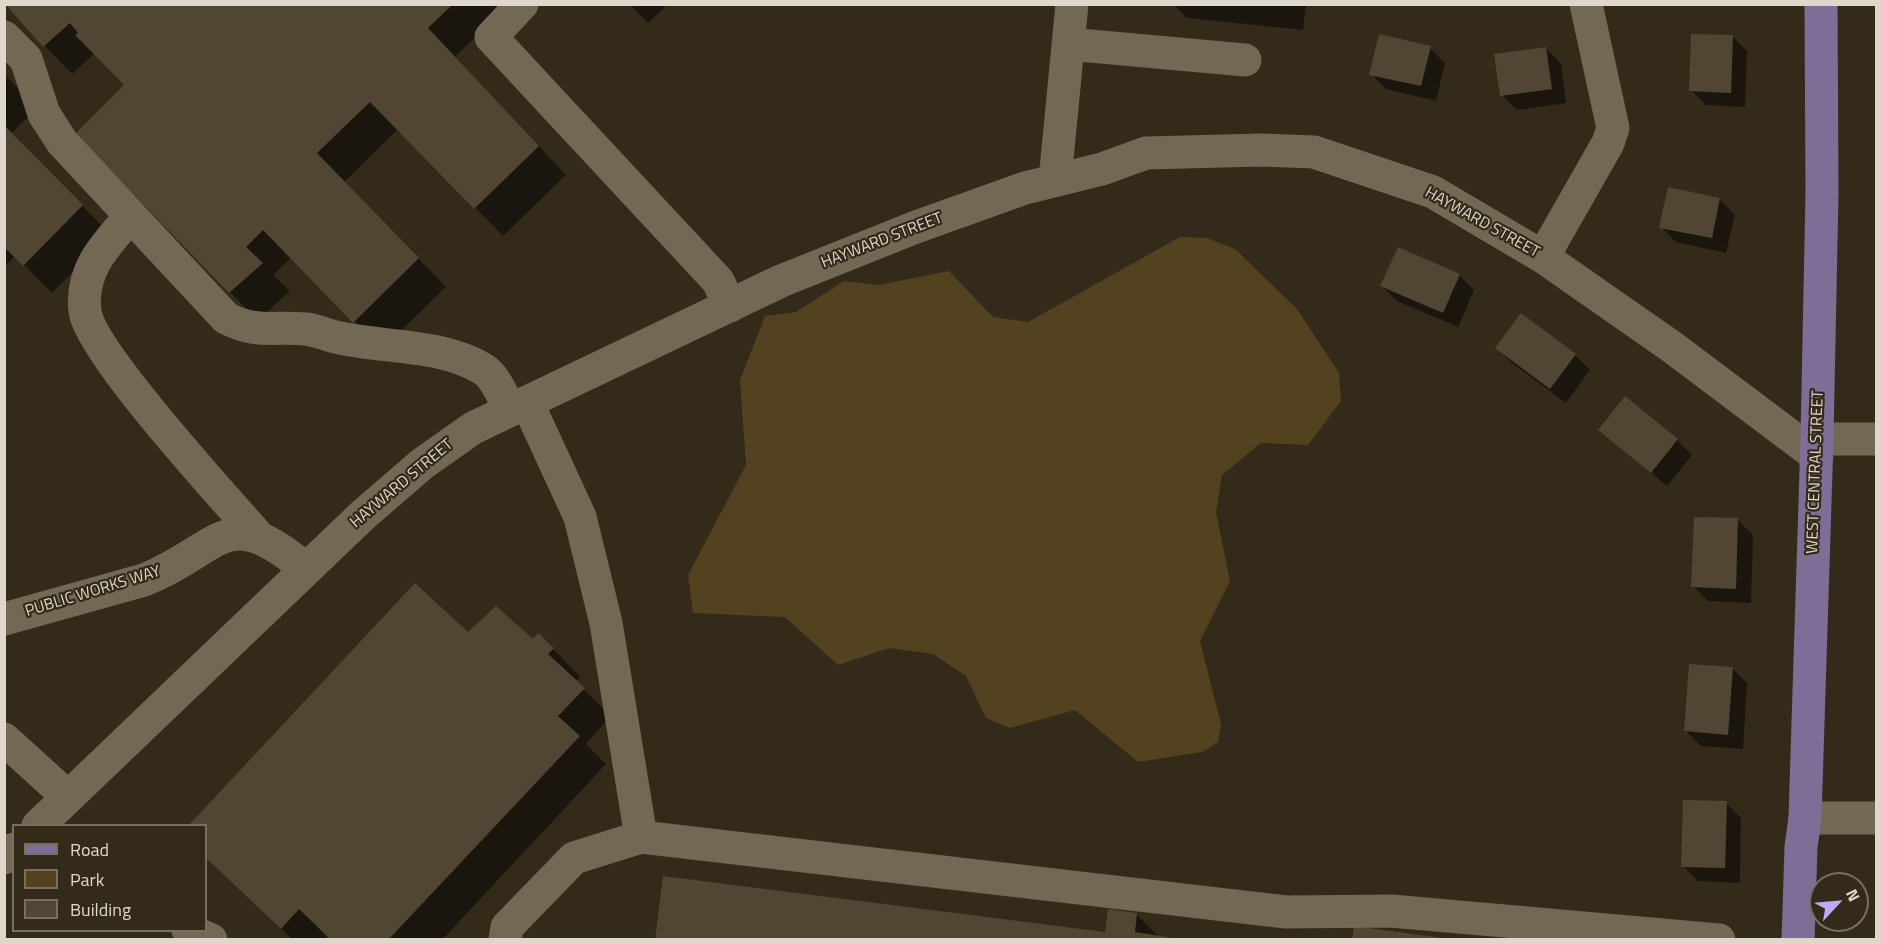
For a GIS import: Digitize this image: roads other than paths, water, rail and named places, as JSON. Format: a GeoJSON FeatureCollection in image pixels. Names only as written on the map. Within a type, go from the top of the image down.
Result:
{"type":"FeatureCollection","features":[{"type":"Feature","properties":{"kind":"main road","name":"WEST CENTRAL STREET"},"geometry":{"type":"LineString","coordinates":[[1798,939],[1801,847],[1805,818],[1817,448],[1821,4]]}},
{"type":"Feature","properties":{"kind":"street"},"geometry":{"type":"LineString","coordinates":[[522,4],[491,37],[718,281],[730,306]]}},
{"type":"Feature","properties":{"kind":"street"},"geometry":{"type":"LineString","coordinates":[[1054,180],[1072,4]]}},
{"type":"Feature","properties":{"kind":"street"},"geometry":{"type":"LineString","coordinates":[[1543,257],[1608,143],[1613,128],[1586,4]]}},
{"type":"Feature","properties":{"kind":"street"},"geometry":{"type":"LineString","coordinates":[[4,37],[26,59],[44,114],[62,142],[226,318],[239,325],[258,330],[318,330],[338,338],[401,346],[452,357],[484,369],[519,406],[580,517],[606,623],[641,837]]}},
{"type":"Feature","properties":{"kind":"street"},"geometry":{"type":"LineString","coordinates":[[1068,44],[1245,60]]}},
{"type":"Feature","properties":{"kind":"street","name":"HAYWARD STREET"},"geometry":{"type":"LineString","coordinates":[[39,824],[388,492],[461,436],[781,281],[916,227],[1054,180],[1102,169],[1146,153],[1261,150],[1314,153],[1433,192],[1543,257],[1817,448]]}},
{"type":"Feature","properties":{"kind":"street"},"geometry":{"type":"LineString","coordinates":[[131,216],[98,253],[87,280],[85,312],[91,330],[157,417],[257,536]]}},
{"type":"Feature","properties":{"kind":"street"},"geometry":{"type":"LineString","coordinates":[[1817,448],[1876,439]]}},
{"type":"Feature","properties":{"kind":"street","name":"PUBLIC WORKS WAY"},"geometry":{"type":"LineString","coordinates":[[4,619],[144,580],[163,572],[214,540],[227,535],[241,533],[257,536],[288,555],[306,570]]}},
{"type":"Feature","properties":{"kind":"street"},"geometry":{"type":"LineString","coordinates":[[4,739],[68,797]]}},
{"type":"Feature","properties":{"kind":"street"},"geometry":{"type":"LineString","coordinates":[[1805,818],[1876,818]]}},
{"type":"Feature","properties":{"kind":"street"},"geometry":{"type":"LineString","coordinates":[[505,939],[507,927],[574,858],[641,837],[1286,912],[1391,910],[1598,934],[1707,939]]}},
{"type":"Feature","properties":{"kind":"street"},"geometry":{"type":"LineString","coordinates":[[193,932],[211,939]]}}]}
